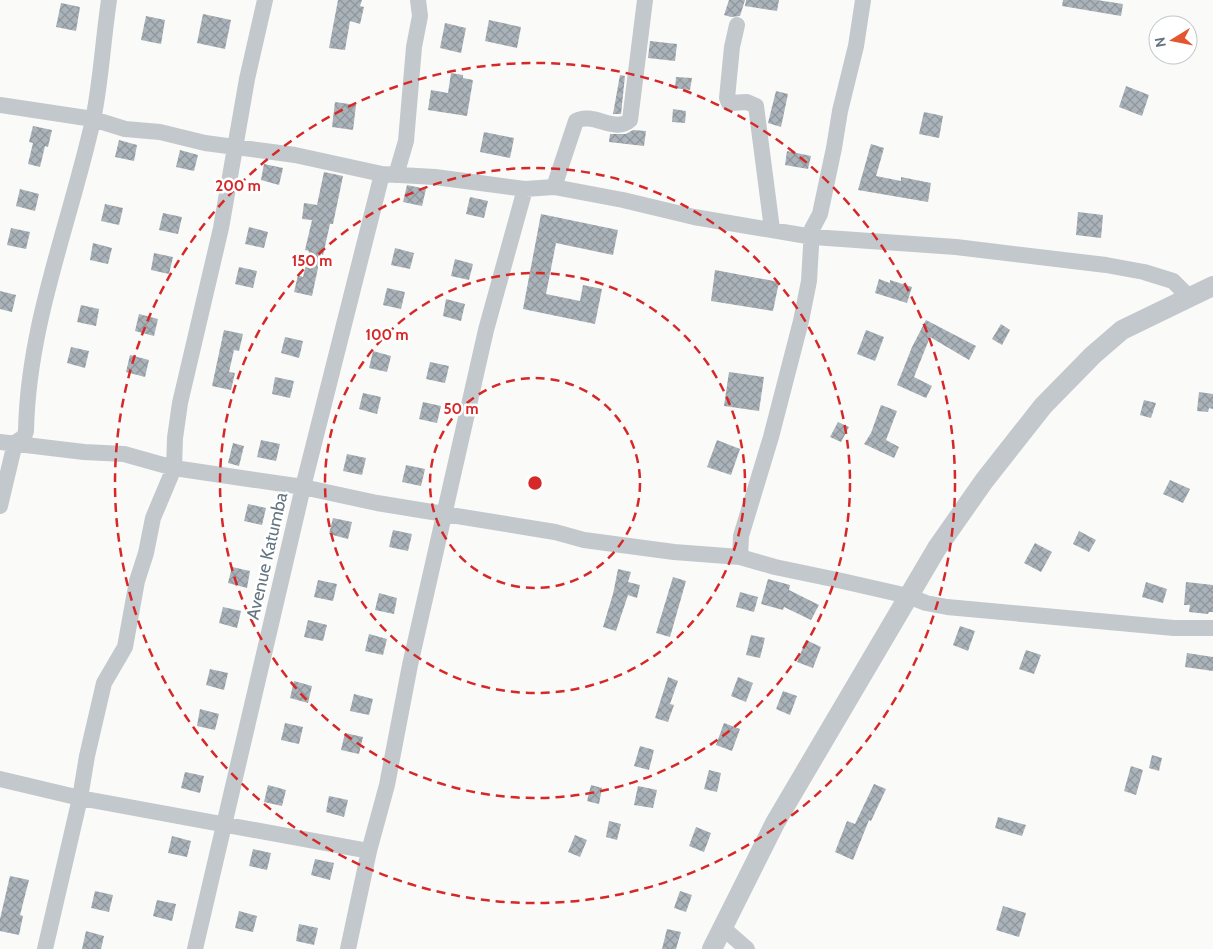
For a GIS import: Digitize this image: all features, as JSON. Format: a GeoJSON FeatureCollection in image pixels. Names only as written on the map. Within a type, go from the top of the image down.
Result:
{"type":"FeatureCollection","features":[{"type":"Feature","properties":{"kind":"street"},"geometry":{"type":"LineString","coordinates":[[8,442],[24,437],[26,431],[28,382],[39,324],[93,119],[109,0]]}},
{"type":"Feature","properties":{"kind":"street"},"geometry":{"type":"LineString","coordinates":[[45,949],[104,683],[125,647],[137,580],[146,553],[152,518],[174,468],[175,438],[180,404],[221,228],[248,79],[265,0]]}},
{"type":"Feature","properties":{"kind":"street","name":"Avenue Katumba"},"geometry":{"type":"LineString","coordinates":[[195,949],[303,487],[389,174],[406,141],[414,46],[420,16],[418,0]]}},
{"type":"Feature","properties":{"kind":"street"},"geometry":{"type":"LineString","coordinates":[[554,187],[576,121],[583,118],[619,124],[630,120],[645,0]]}},
{"type":"Feature","properties":{"kind":"street"},"geometry":{"type":"LineString","coordinates":[[740,557],[741,536],[793,358],[809,281],[812,229],[820,214],[840,111],[852,66],[863,0]]}},
{"type":"Feature","properties":{"kind":"street"},"geometry":{"type":"LineString","coordinates":[[737,25],[732,47],[726,98],[729,103],[747,102],[756,106],[772,229]]}},
{"type":"Feature","properties":{"kind":"street"},"geometry":{"type":"LineString","coordinates":[[0,104],[93,119],[124,129],[160,132],[235,149],[295,155],[389,174],[435,177],[525,189],[554,187],[623,200],[694,217],[813,237],[956,248],[1144,272],[1173,281],[1188,296]]}},
{"type":"Feature","properties":{"kind":"street"},"geometry":{"type":"LineString","coordinates":[[348,949],[369,851],[387,785],[410,665],[486,330],[525,189]]}},
{"type":"Feature","properties":{"kind":"street"},"geometry":{"type":"LineString","coordinates":[[712,949],[775,823],[937,548],[984,481],[1044,406],[1093,355],[1122,330],[1188,296],[1213,286]]}},
{"type":"Feature","properties":{"kind":"street"},"geometry":{"type":"LineString","coordinates":[[8,442],[84,452],[124,454],[174,468],[303,487],[377,503],[555,532],[584,540],[674,552],[740,557],[775,568],[908,596],[926,603],[947,607],[1174,628],[1213,628]]}},
{"type":"Feature","properties":{"kind":"street"},"geometry":{"type":"LineString","coordinates":[[0,506],[8,442]]}},
{"type":"Feature","properties":{"kind":"street"},"geometry":{"type":"LineString","coordinates":[[0,779],[80,798],[369,851]]}},
{"type":"Feature","properties":{"kind":"street"},"geometry":{"type":"LineString","coordinates":[[723,928],[748,949]]}},
{"type":"Feature","properties":{"kind":"building"},"geometry":{"type":"Polygon","coordinates":[[[338,0],[362,0],[360,6],[364,7],[360,24],[350,21],[345,50],[329,48],[338,0]]]}},
{"type":"Feature","properties":{"kind":"building"},"geometry":{"type":"Polygon","coordinates":[[[729,0],[745,0],[740,16],[731,17],[724,15],[729,0]]]}},
{"type":"Feature","properties":{"kind":"building"},"geometry":{"type":"Polygon","coordinates":[[[746,0],[779,0],[777,11],[745,6],[746,0]]]}},
{"type":"Feature","properties":{"kind":"building"},"geometry":{"type":"Polygon","coordinates":[[[1063,0],[1097,0],[1123,4],[1121,16],[1062,6],[1063,0]]]}},
{"type":"Feature","properties":{"kind":"building"},"geometry":{"type":"Polygon","coordinates":[[[61,3],[80,7],[76,31],[56,27],[61,3]]]}},
{"type":"Feature","properties":{"kind":"building"},"geometry":{"type":"Polygon","coordinates":[[[203,14],[231,20],[225,49],[197,43],[203,14]]]}},
{"type":"Feature","properties":{"kind":"building"},"geometry":{"type":"Polygon","coordinates":[[[146,16],[165,20],[161,44],[141,40],[146,16]]]}},
{"type":"Feature","properties":{"kind":"building"},"geometry":{"type":"Polygon","coordinates":[[[489,20],[521,27],[517,48],[485,41],[489,20]]]}},
{"type":"Feature","properties":{"kind":"building"},"geometry":{"type":"Polygon","coordinates":[[[445,23],[466,28],[461,53],[440,48],[445,23]]]}},
{"type":"Feature","properties":{"kind":"building"},"geometry":{"type":"Polygon","coordinates":[[[650,41],[677,44],[675,61],[648,58],[650,41]]]}},
{"type":"Feature","properties":{"kind":"building"},"geometry":{"type":"Polygon","coordinates":[[[451,73],[463,75],[463,78],[473,80],[467,116],[428,110],[431,90],[448,93],[451,73]]]}},
{"type":"Feature","properties":{"kind":"building"},"geometry":{"type":"Polygon","coordinates":[[[620,75],[625,76],[621,114],[613,114],[620,75]]]}},
{"type":"Feature","properties":{"kind":"building"},"geometry":{"type":"Polygon","coordinates":[[[676,77],[692,78],[690,90],[675,88],[676,77]]]}},
{"type":"Feature","properties":{"kind":"building"},"geometry":{"type":"Polygon","coordinates":[[[1126,86],[1149,95],[1142,116],[1119,107],[1126,86]]]}},
{"type":"Feature","properties":{"kind":"building"},"geometry":{"type":"Polygon","coordinates":[[[776,91],[788,94],[781,127],[768,123],[776,91]]]}},
{"type":"Feature","properties":{"kind":"building"},"geometry":{"type":"Polygon","coordinates":[[[335,102],[356,105],[353,130],[332,127],[335,102]]]}},
{"type":"Feature","properties":{"kind":"building"},"geometry":{"type":"Polygon","coordinates":[[[673,109],[686,111],[685,123],[672,122],[673,109]]]}},
{"type":"Feature","properties":{"kind":"building"},"geometry":{"type":"Polygon","coordinates":[[[924,112],[943,116],[939,138],[919,134],[924,112]]]}},
{"type":"Feature","properties":{"kind":"building"},"geometry":{"type":"Polygon","coordinates":[[[33,126],[52,130],[48,147],[45,146],[40,167],[28,164],[33,143],[29,142],[33,126]]]}},
{"type":"Feature","properties":{"kind":"building"},"geometry":{"type":"Polygon","coordinates":[[[633,130],[646,131],[644,146],[609,142],[610,134],[626,134],[633,130]]]}},
{"type":"Feature","properties":{"kind":"building"},"geometry":{"type":"Polygon","coordinates":[[[484,132],[514,138],[510,158],[480,152],[484,132]]]}},
{"type":"Feature","properties":{"kind":"building"},"geometry":{"type":"Polygon","coordinates":[[[119,140],[137,145],[134,161],[115,157],[119,140]]]}},
{"type":"Feature","properties":{"kind":"building"},"geometry":{"type":"Polygon","coordinates":[[[871,144],[884,148],[876,176],[901,181],[901,177],[931,183],[928,202],[858,190],[871,144]]]}},
{"type":"Feature","properties":{"kind":"building"},"geometry":{"type":"Polygon","coordinates":[[[180,150],[198,155],[194,171],[176,167],[180,150]]]}},
{"type":"Feature","properties":{"kind":"building"},"geometry":{"type":"Polygon","coordinates":[[[787,151],[811,156],[808,169],[785,165],[787,151]]]}},
{"type":"Feature","properties":{"kind":"building"},"geometry":{"type":"Polygon","coordinates":[[[264,164],[283,168],[279,185],[261,180],[264,164]]]}},
{"type":"Feature","properties":{"kind":"building"},"geometry":{"type":"Polygon","coordinates":[[[324,172],[343,176],[333,224],[330,224],[323,255],[321,254],[312,296],[294,292],[298,275],[303,277],[309,251],[305,250],[312,220],[302,219],[304,203],[317,205],[324,172]]]}},
{"type":"Feature","properties":{"kind":"building"},"geometry":{"type":"Polygon","coordinates":[[[407,185],[426,189],[422,206],[403,202],[407,185]]]}},
{"type":"Feature","properties":{"kind":"building"},"geometry":{"type":"Polygon","coordinates":[[[20,189],[39,194],[35,211],[16,206],[20,189]]]}},
{"type":"Feature","properties":{"kind":"building"},"geometry":{"type":"Polygon","coordinates":[[[470,197],[488,201],[484,218],[466,214],[470,197]]]}},
{"type":"Feature","properties":{"kind":"building"},"geometry":{"type":"Polygon","coordinates":[[[105,204],[123,208],[119,225],[101,221],[105,204]]]}},
{"type":"Feature","properties":{"kind":"building"},"geometry":{"type":"Polygon","coordinates":[[[1078,212],[1103,215],[1101,238],[1076,235],[1078,212]]]}},
{"type":"Feature","properties":{"kind":"building"},"geometry":{"type":"Polygon","coordinates":[[[163,213],[182,217],[178,234],[159,230],[163,213]]]}},
{"type":"Feature","properties":{"kind":"building"},"geometry":{"type":"Polygon","coordinates":[[[541,214],[618,230],[613,255],[556,243],[546,294],[580,301],[583,285],[602,289],[595,324],[523,309],[541,214]]]}},
{"type":"Feature","properties":{"kind":"building"},"geometry":{"type":"Polygon","coordinates":[[[249,227],[268,232],[264,248],[245,244],[249,227]]]}},
{"type":"Feature","properties":{"kind":"building"},"geometry":{"type":"Polygon","coordinates":[[[11,228],[30,232],[26,249],[7,245],[11,228]]]}},
{"type":"Feature","properties":{"kind":"building"},"geometry":{"type":"Polygon","coordinates":[[[93,243],[112,248],[108,264],[90,260],[93,243]]]}},
{"type":"Feature","properties":{"kind":"building"},"geometry":{"type":"Polygon","coordinates":[[[395,248],[414,253],[410,269],[391,265],[395,248]]]}},
{"type":"Feature","properties":{"kind":"building"},"geometry":{"type":"Polygon","coordinates":[[[154,253],[173,257],[169,274],[151,270],[154,253]]]}},
{"type":"Feature","properties":{"kind":"building"},"geometry":{"type":"Polygon","coordinates":[[[455,259],[473,264],[469,280],[451,276],[455,259]]]}},
{"type":"Feature","properties":{"kind":"building"},"geometry":{"type":"Polygon","coordinates":[[[239,267],[257,271],[253,288],[235,284],[239,267]]]}},
{"type":"Feature","properties":{"kind":"building"},"geometry":{"type":"Polygon","coordinates":[[[715,270],[779,282],[773,311],[711,301],[715,270]]]}},
{"type":"Feature","properties":{"kind":"building"},"geometry":{"type":"Polygon","coordinates":[[[879,279],[890,283],[890,280],[912,287],[907,303],[875,293],[879,279]]]}},
{"type":"Feature","properties":{"kind":"building"},"geometry":{"type":"Polygon","coordinates":[[[387,288],[405,292],[401,309],[383,305],[387,288]]]}},
{"type":"Feature","properties":{"kind":"building"},"geometry":{"type":"Polygon","coordinates":[[[0,291],[16,295],[12,312],[0,309],[0,291]]]}},
{"type":"Feature","properties":{"kind":"building"},"geometry":{"type":"Polygon","coordinates":[[[446,299],[465,304],[461,321],[443,316],[446,299]]]}},
{"type":"Feature","properties":{"kind":"building"},"geometry":{"type":"Polygon","coordinates":[[[81,305],[99,309],[96,326],[77,322],[81,305]]]}},
{"type":"Feature","properties":{"kind":"building"},"geometry":{"type":"Polygon","coordinates":[[[139,314],[158,319],[154,336],[135,331],[139,314]]]}},
{"type":"Feature","properties":{"kind":"building"},"geometry":{"type":"Polygon","coordinates":[[[926,320],[976,346],[969,360],[930,337],[914,377],[932,386],[926,398],[897,385],[912,347],[926,320]]]}},
{"type":"Feature","properties":{"kind":"building"},"geometry":{"type":"Polygon","coordinates":[[[1001,324],[1010,330],[1002,345],[992,339],[1001,324]]]}},
{"type":"Feature","properties":{"kind":"building"},"geometry":{"type":"Polygon","coordinates":[[[224,330],[243,334],[239,351],[234,350],[229,372],[235,373],[231,390],[212,386],[224,330]]]}},
{"type":"Feature","properties":{"kind":"building"},"geometry":{"type":"Polygon","coordinates":[[[866,330],[884,337],[875,361],[857,354],[866,330]]]}},
{"type":"Feature","properties":{"kind":"building"},"geometry":{"type":"Polygon","coordinates":[[[285,337],[303,341],[299,358],[281,353],[285,337]]]}},
{"type":"Feature","properties":{"kind":"building"},"geometry":{"type":"Polygon","coordinates":[[[71,347],[89,351],[85,368],[67,363],[71,347]]]}},
{"type":"Feature","properties":{"kind":"building"},"geometry":{"type":"Polygon","coordinates":[[[373,351],[391,356],[387,372],[369,368],[373,351]]]}},
{"type":"Feature","properties":{"kind":"building"},"geometry":{"type":"Polygon","coordinates":[[[130,355],[149,360],[145,377],[126,372],[130,355]]]}},
{"type":"Feature","properties":{"kind":"building"},"geometry":{"type":"Polygon","coordinates":[[[430,362],[449,366],[445,383],[426,379],[430,362]]]}},
{"type":"Feature","properties":{"kind":"building"},"geometry":{"type":"Polygon","coordinates":[[[729,372],[764,377],[759,411],[724,406],[729,372]]]}},
{"type":"Feature","properties":{"kind":"building"},"geometry":{"type":"Polygon","coordinates":[[[275,377],[294,381],[290,398],[272,394],[275,377]]]}},
{"type":"Feature","properties":{"kind":"building"},"geometry":{"type":"Polygon","coordinates":[[[1199,392],[1213,394],[1213,409],[1209,408],[1208,412],[1197,411],[1199,392]]]}},
{"type":"Feature","properties":{"kind":"building"},"geometry":{"type":"Polygon","coordinates":[[[363,393],[381,397],[377,414],[359,409],[363,393]]]}},
{"type":"Feature","properties":{"kind":"building"},"geometry":{"type":"Polygon","coordinates":[[[1144,400],[1156,403],[1151,418],[1140,415],[1144,400]]]}},
{"type":"Feature","properties":{"kind":"building"},"geometry":{"type":"Polygon","coordinates":[[[423,402],[441,406],[437,423],[419,419],[423,402]]]}},
{"type":"Feature","properties":{"kind":"building"},"geometry":{"type":"Polygon","coordinates":[[[881,405],[897,411],[886,440],[899,447],[894,458],[864,444],[871,433],[881,405]]]}},
{"type":"Feature","properties":{"kind":"building"},"geometry":{"type":"Polygon","coordinates":[[[838,422],[849,427],[841,442],[830,437],[838,422]]]}},
{"type":"Feature","properties":{"kind":"building"},"geometry":{"type":"Polygon","coordinates":[[[261,440],[280,444],[276,461],[257,457],[261,440]]]}},
{"type":"Feature","properties":{"kind":"building"},"geometry":{"type":"Polygon","coordinates":[[[717,440],[740,449],[731,475],[707,467],[717,440]]]}},
{"type":"Feature","properties":{"kind":"building"},"geometry":{"type":"Polygon","coordinates":[[[233,443],[244,446],[239,466],[228,463],[233,443]]]}},
{"type":"Feature","properties":{"kind":"building"},"geometry":{"type":"Polygon","coordinates":[[[347,454],[366,458],[362,475],[343,471],[347,454]]]}},
{"type":"Feature","properties":{"kind":"building"},"geometry":{"type":"Polygon","coordinates":[[[406,465],[425,469],[421,486],[402,482],[406,465]]]}},
{"type":"Feature","properties":{"kind":"building"},"geometry":{"type":"Polygon","coordinates":[[[1170,480],[1190,489],[1183,503],[1163,494],[1170,480]]]}},
{"type":"Feature","properties":{"kind":"building"},"geometry":{"type":"Polygon","coordinates":[[[248,504],[266,508],[262,525],[244,521],[248,504]]]}},
{"type":"Feature","properties":{"kind":"building"},"geometry":{"type":"Polygon","coordinates":[[[333,518],[352,522],[348,539],[329,534],[333,518]]]}},
{"type":"Feature","properties":{"kind":"building"},"geometry":{"type":"Polygon","coordinates":[[[393,530],[412,534],[408,551],[389,547],[393,530]]]}},
{"type":"Feature","properties":{"kind":"building"},"geometry":{"type":"Polygon","coordinates":[[[1079,531],[1096,540],[1089,552],[1073,544],[1079,531]]]}},
{"type":"Feature","properties":{"kind":"building"},"geometry":{"type":"Polygon","coordinates":[[[1035,543],[1052,552],[1041,572],[1024,563],[1035,543]]]}},
{"type":"Feature","properties":{"kind":"building"},"geometry":{"type":"Polygon","coordinates":[[[232,567],[250,571],[247,588],[228,583],[232,567]]]}},
{"type":"Feature","properties":{"kind":"building"},"geometry":{"type":"Polygon","coordinates":[[[618,569],[631,572],[628,582],[640,585],[637,598],[628,595],[616,631],[603,627],[618,569]]]}},
{"type":"Feature","properties":{"kind":"building"},"geometry":{"type":"Polygon","coordinates":[[[673,577],[686,581],[670,637],[656,633],[673,577]]]}},
{"type":"Feature","properties":{"kind":"building"},"geometry":{"type":"Polygon","coordinates":[[[768,579],[790,585],[789,590],[819,605],[811,620],[784,607],[783,610],[761,604],[768,579]]]}},
{"type":"Feature","properties":{"kind":"building"},"geometry":{"type":"Polygon","coordinates":[[[318,580],[337,584],[333,601],[314,597],[318,580]]]}},
{"type":"Feature","properties":{"kind":"building"},"geometry":{"type":"Polygon","coordinates":[[[1146,582],[1167,589],[1163,603],[1142,597],[1146,582]]]}},
{"type":"Feature","properties":{"kind":"building"},"geometry":{"type":"Polygon","coordinates":[[[1186,582],[1213,585],[1213,612],[1208,614],[1189,612],[1190,605],[1184,605],[1186,582]]]}},
{"type":"Feature","properties":{"kind":"building"},"geometry":{"type":"Polygon","coordinates":[[[740,592],[758,597],[754,612],[736,607],[740,592]]]}},
{"type":"Feature","properties":{"kind":"building"},"geometry":{"type":"Polygon","coordinates":[[[379,593],[397,598],[394,614],[375,610],[379,593]]]}},
{"type":"Feature","properties":{"kind":"building"},"geometry":{"type":"Polygon","coordinates":[[[223,607],[241,611],[237,628],[219,623],[223,607]]]}},
{"type":"Feature","properties":{"kind":"building"},"geometry":{"type":"Polygon","coordinates":[[[308,620],[327,625],[323,641],[304,637],[308,620]]]}},
{"type":"Feature","properties":{"kind":"building"},"geometry":{"type":"Polygon","coordinates":[[[960,626],[975,631],[968,651],[953,645],[960,626]]]}},
{"type":"Feature","properties":{"kind":"building"},"geometry":{"type":"Polygon","coordinates":[[[369,634],[387,639],[383,655],[365,651],[369,634]]]}},
{"type":"Feature","properties":{"kind":"building"},"geometry":{"type":"Polygon","coordinates":[[[751,635],[765,638],[760,658],[746,655],[751,635]]]}},
{"type":"Feature","properties":{"kind":"building"},"geometry":{"type":"Polygon","coordinates":[[[806,640],[821,647],[813,668],[797,662],[806,640]]]}},
{"type":"Feature","properties":{"kind":"building"},"geometry":{"type":"Polygon","coordinates":[[[1026,650],[1041,655],[1034,674],[1019,669],[1026,650]]]}},
{"type":"Feature","properties":{"kind":"building"},"geometry":{"type":"Polygon","coordinates":[[[1187,653],[1213,657],[1213,671],[1185,667],[1187,653]]]}},
{"type":"Feature","properties":{"kind":"building"},"geometry":{"type":"Polygon","coordinates":[[[210,669],[228,673],[224,690],[206,685],[210,669]]]}},
{"type":"Feature","properties":{"kind":"building"},"geometry":{"type":"Polygon","coordinates":[[[668,677],[678,681],[670,704],[674,705],[668,722],[655,718],[668,677]]]}},
{"type":"Feature","properties":{"kind":"building"},"geometry":{"type":"Polygon","coordinates":[[[738,677],[753,683],[746,702],[731,696],[738,677]]]}},
{"type":"Feature","properties":{"kind":"building"},"geometry":{"type":"Polygon","coordinates":[[[294,681],[312,686],[308,703],[290,698],[294,681]]]}},
{"type":"Feature","properties":{"kind":"building"},"geometry":{"type":"Polygon","coordinates":[[[783,691],[797,696],[790,715],[776,709],[783,691]]]}},
{"type":"Feature","properties":{"kind":"building"},"geometry":{"type":"Polygon","coordinates":[[[354,694],[373,699],[369,715],[350,711],[354,694]]]}},
{"type":"Feature","properties":{"kind":"building"},"geometry":{"type":"Polygon","coordinates":[[[200,709],[219,714],[215,730],[197,726],[200,709]]]}},
{"type":"Feature","properties":{"kind":"building"},"geometry":{"type":"Polygon","coordinates":[[[285,723],[303,727],[299,744],[281,740],[285,723]]]}},
{"type":"Feature","properties":{"kind":"building"},"geometry":{"type":"Polygon","coordinates":[[[724,723],[740,729],[732,751],[716,745],[724,723]]]}},
{"type":"Feature","properties":{"kind":"building"},"geometry":{"type":"Polygon","coordinates":[[[345,733],[363,737],[359,754],[341,750],[345,733]]]}},
{"type":"Feature","properties":{"kind":"building"},"geometry":{"type":"Polygon","coordinates":[[[640,746],[654,750],[649,770],[634,766],[640,746]]]}},
{"type":"Feature","properties":{"kind":"building"},"geometry":{"type":"Polygon","coordinates":[[[1152,755],[1162,758],[1159,771],[1149,768],[1152,755]]]}},
{"type":"Feature","properties":{"kind":"building"},"geometry":{"type":"Polygon","coordinates":[[[1131,766],[1143,770],[1136,795],[1124,791],[1131,766]]]}},
{"type":"Feature","properties":{"kind":"building"},"geometry":{"type":"Polygon","coordinates":[[[709,770],[721,773],[717,792],[704,789],[709,770]]]}},
{"type":"Feature","properties":{"kind":"building"},"geometry":{"type":"Polygon","coordinates":[[[185,772],[204,776],[200,793],[181,788],[185,772]]]}},
{"type":"Feature","properties":{"kind":"building"},"geometry":{"type":"Polygon","coordinates":[[[874,784],[886,789],[871,821],[869,820],[853,860],[835,852],[847,821],[855,824],[874,784]]]}},
{"type":"Feature","properties":{"kind":"building"},"geometry":{"type":"Polygon","coordinates":[[[268,785],[286,790],[282,806],[264,802],[268,785]]]}},
{"type":"Feature","properties":{"kind":"building"},"geometry":{"type":"Polygon","coordinates":[[[591,785],[602,788],[599,804],[587,801],[591,785]]]}},
{"type":"Feature","properties":{"kind":"building"},"geometry":{"type":"Polygon","coordinates":[[[638,786],[657,790],[653,808],[634,805],[638,786]]]}},
{"type":"Feature","properties":{"kind":"building"},"geometry":{"type":"Polygon","coordinates":[[[329,796],[348,800],[344,817],[326,812],[329,796]]]}},
{"type":"Feature","properties":{"kind":"building"},"geometry":{"type":"Polygon","coordinates":[[[998,817],[1026,825],[1022,836],[995,828],[998,817]]]}},
{"type":"Feature","properties":{"kind":"building"},"geometry":{"type":"Polygon","coordinates":[[[609,821],[621,824],[617,840],[606,837],[609,821]]]}},
{"type":"Feature","properties":{"kind":"building"},"geometry":{"type":"Polygon","coordinates":[[[696,827],[711,833],[704,852],[689,846],[696,827]]]}},
{"type":"Feature","properties":{"kind":"building"},"geometry":{"type":"Polygon","coordinates":[[[575,835],[587,840],[580,857],[568,852],[575,835]]]}},
{"type":"Feature","properties":{"kind":"building"},"geometry":{"type":"Polygon","coordinates":[[[172,836],[191,841],[187,857],[168,853],[172,836]]]}},
{"type":"Feature","properties":{"kind":"building"},"geometry":{"type":"Polygon","coordinates":[[[253,849],[271,853],[267,870],[249,866],[253,849]]]}},
{"type":"Feature","properties":{"kind":"building"},"geometry":{"type":"Polygon","coordinates":[[[315,859],[334,863],[330,880],[311,875],[315,859]]]}},
{"type":"Feature","properties":{"kind":"building"},"geometry":{"type":"Polygon","coordinates":[[[10,876],[29,880],[20,915],[23,916],[19,935],[0,931],[0,919],[10,876]]]}},
{"type":"Feature","properties":{"kind":"building"},"geometry":{"type":"Polygon","coordinates":[[[95,891],[113,895],[109,912],[91,908],[95,891]]]}},
{"type":"Feature","properties":{"kind":"building"},"geometry":{"type":"Polygon","coordinates":[[[680,891],[692,895],[686,912],[674,908],[680,891]]]}},
{"type":"Feature","properties":{"kind":"building"},"geometry":{"type":"Polygon","coordinates":[[[157,900],[176,904],[172,921],[153,916],[157,900]]]}},
{"type":"Feature","properties":{"kind":"building"},"geometry":{"type":"Polygon","coordinates":[[[1003,906],[1026,913],[1019,937],[996,930],[1003,906]]]}},
{"type":"Feature","properties":{"kind":"building"},"geometry":{"type":"Polygon","coordinates":[[[239,911],[257,916],[253,932],[235,928],[239,911]]]}},
{"type":"Feature","properties":{"kind":"building"},"geometry":{"type":"Polygon","coordinates":[[[299,924],[318,928],[314,945],[296,941],[299,924]]]}},
{"type":"Feature","properties":{"kind":"building"},"geometry":{"type":"Polygon","coordinates":[[[667,929],[681,932],[676,949],[662,949],[667,929]]]}},
{"type":"Feature","properties":{"kind":"building"},"geometry":{"type":"Polygon","coordinates":[[[86,931],[104,936],[101,949],[82,949],[86,931]]]}}]}
